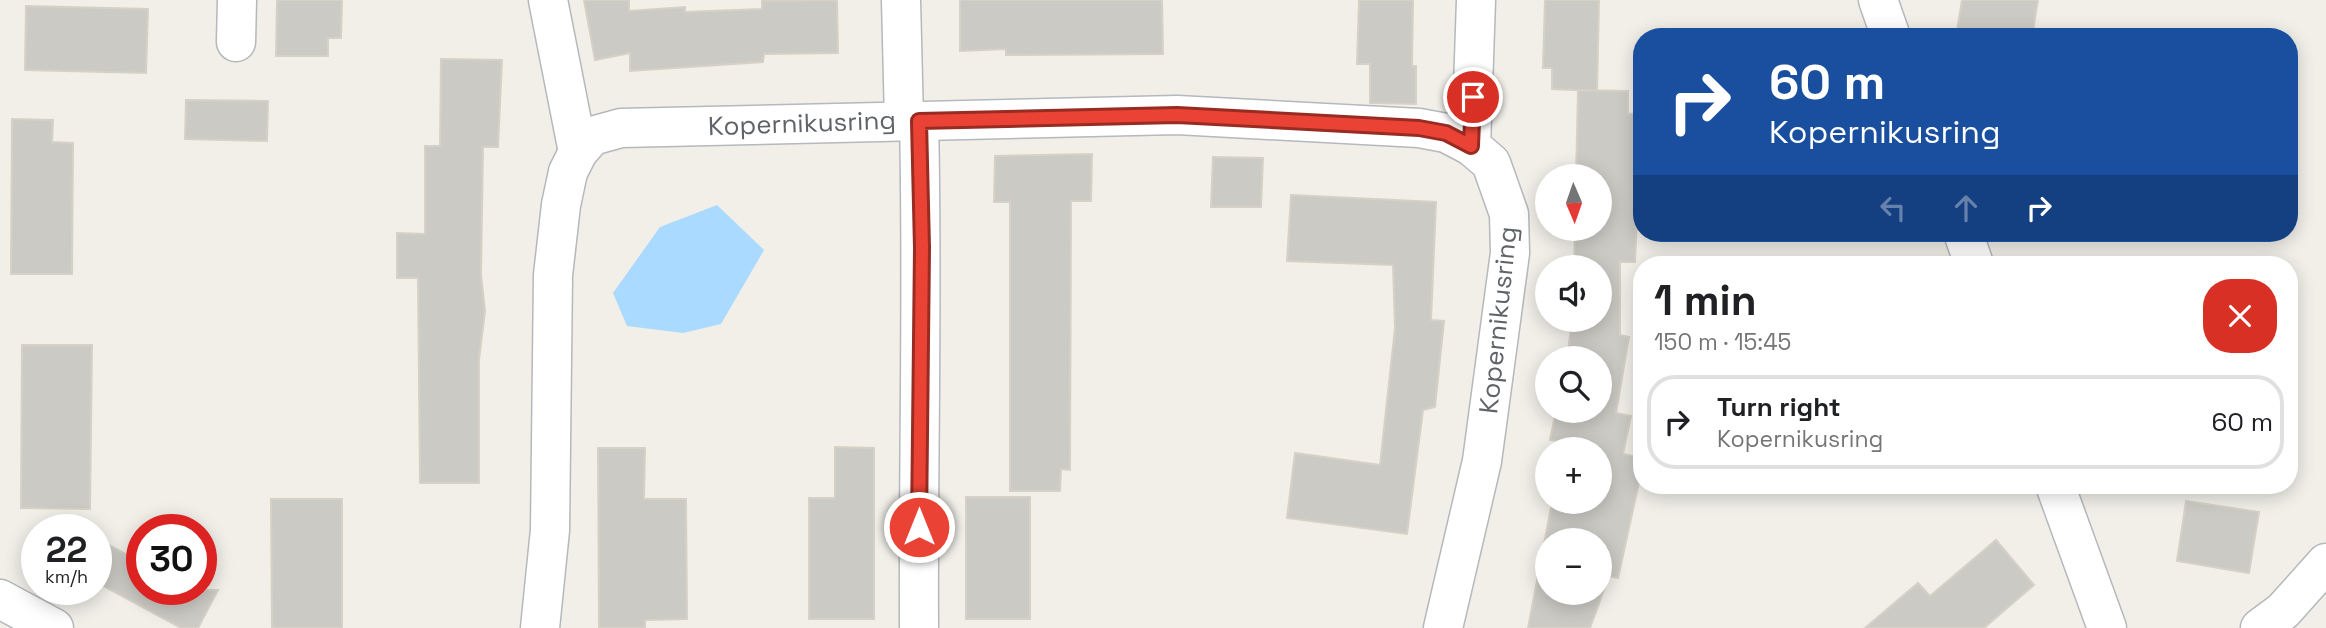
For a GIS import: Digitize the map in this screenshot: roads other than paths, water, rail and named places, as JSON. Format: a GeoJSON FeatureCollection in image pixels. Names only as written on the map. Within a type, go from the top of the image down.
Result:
{"type":"FeatureCollection","features":[{"type":"Feature","properties":{"kind":"street"},"geometry":{"type":"LineString","coordinates":[[236,42],[237,0]]}},
{"type":"Feature","properties":{"kind":"street"},"geometry":{"type":"LineString","coordinates":[[540,628],[550,530],[553,275],[561,205],[568,172],[578,152],[548,0]]}},
{"type":"Feature","properties":{"kind":"street"},"geometry":{"type":"LineString","coordinates":[[901,0],[922,248],[918,427],[919,628]]}},
{"type":"Feature","properties":{"kind":"street"},"geometry":{"type":"LineString","coordinates":[[1471,146],[1476,0]]}},
{"type":"Feature","properties":{"kind":"street"},"geometry":{"type":"LineString","coordinates":[[1878,0],[1888,28]]}},
{"type":"Feature","properties":{"kind":"street","name":"Kopernikusring"},"geometry":{"type":"LineString","coordinates":[[578,152],[593,136],[621,128],[1177,115],[1419,128],[1446,133],[1471,146],[1491,163],[1502,189],[1509,214],[1510,253],[1482,461],[1443,628]]}},
{"type":"Feature","properties":{"kind":"street"},"geometry":{"type":"LineString","coordinates":[[2058,494],[2107,628]]}},
{"type":"Feature","properties":{"kind":"street"},"geometry":{"type":"LineString","coordinates":[[2281,622],[2326,563]]}},
{"type":"Feature","properties":{"kind":"street"},"geometry":{"type":"LineString","coordinates":[[0,599],[54,628]]}},
{"type":"Feature","properties":{"kind":"water"},"geometry":{"type":"Polygon","coordinates":[[[717,205],[764,250],[721,324],[683,333],[627,326],[613,293],[660,227],[717,205]]]}}]}
